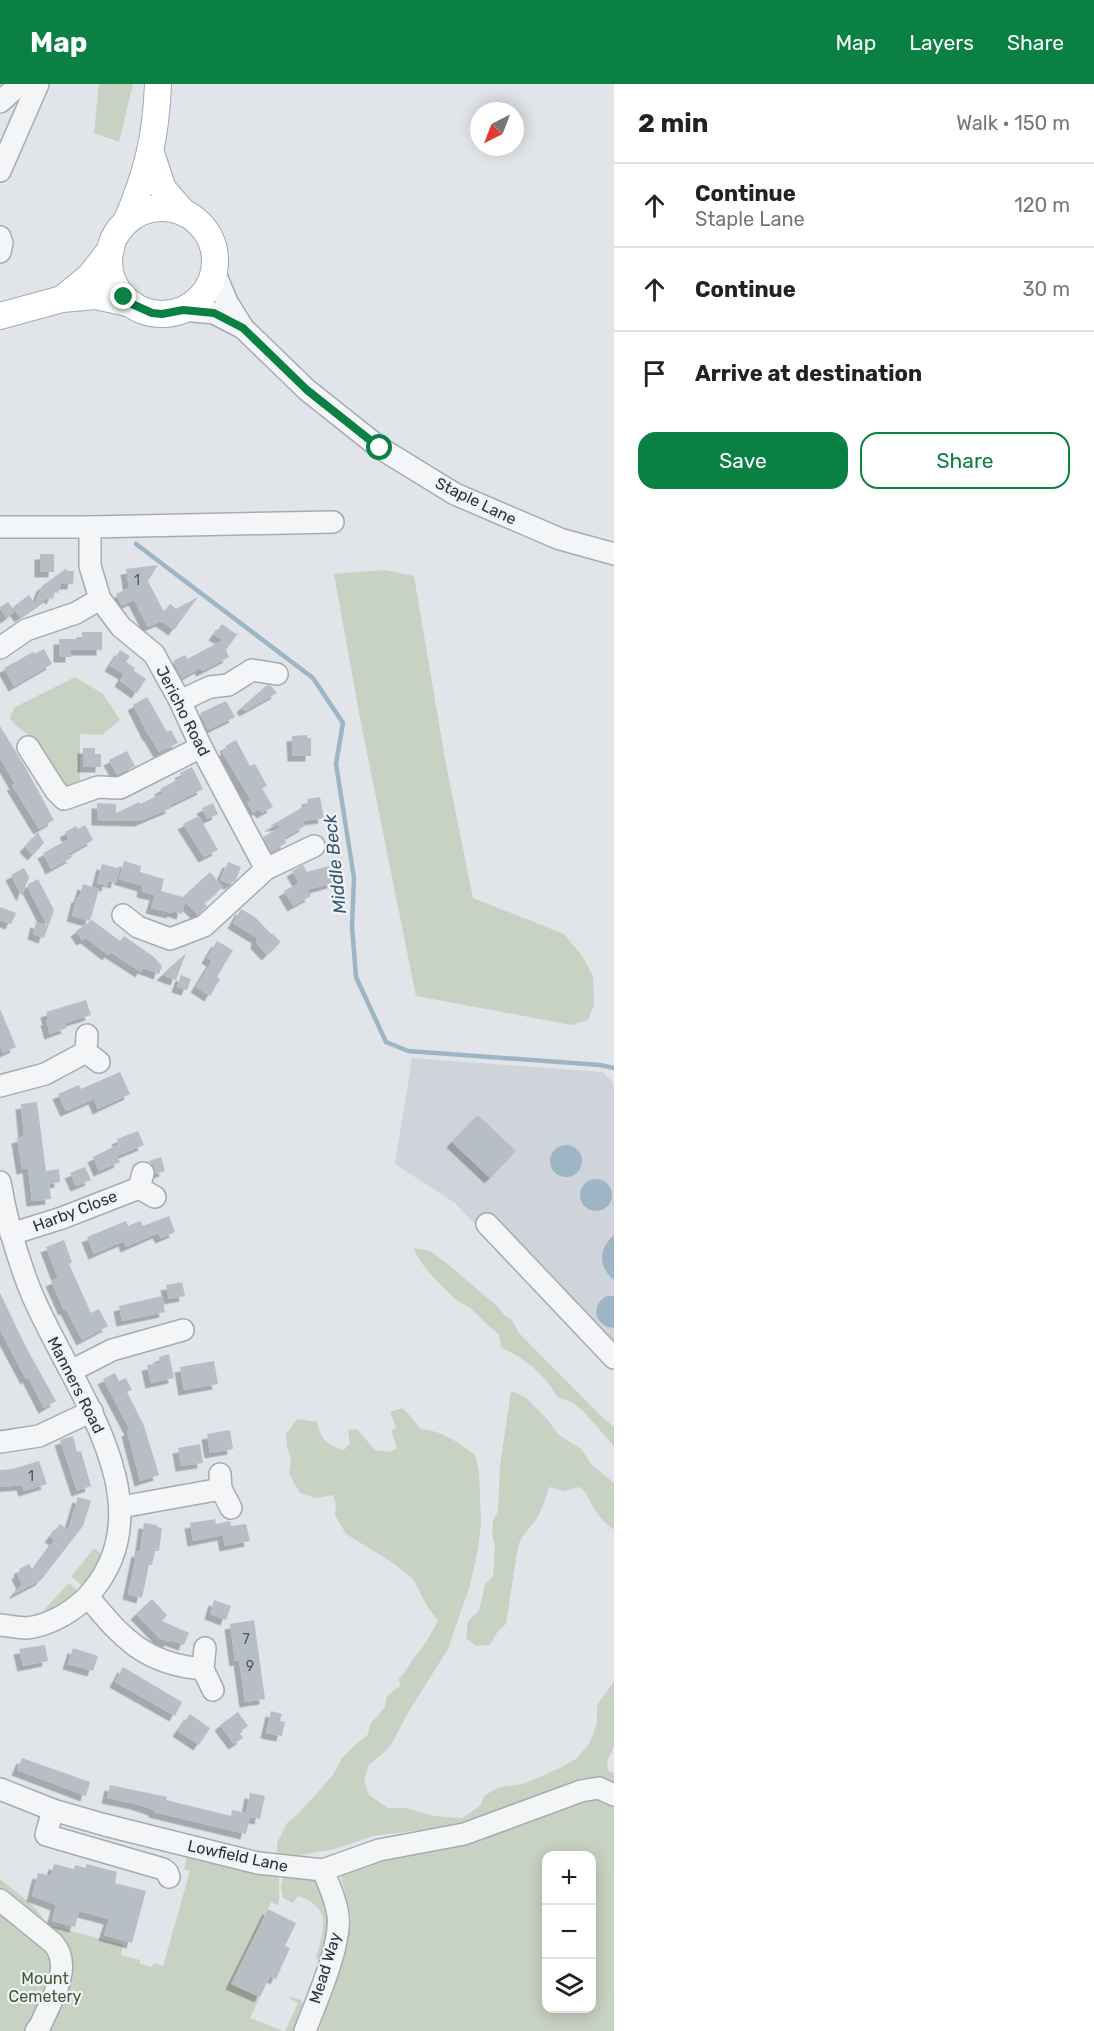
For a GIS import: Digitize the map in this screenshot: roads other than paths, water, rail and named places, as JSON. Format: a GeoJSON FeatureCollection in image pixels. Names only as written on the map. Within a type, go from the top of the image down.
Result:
{"type":"FeatureCollection","features":[{"type":"Feature","properties":{"kind":"main road"},"geometry":{"type":"LineString","coordinates":[[132,304],[113,280],[110,270],[111,249],[141,189],[151,153],[158,84]]}},
{"type":"Feature","properties":{"kind":"main road"},"geometry":{"type":"LineString","coordinates":[[0,316],[62,299],[96,296],[162,314],[183,310],[200,298],[207,289],[214,271],[214,250],[206,232],[184,213],[163,189],[151,153]]}},
{"type":"Feature","properties":{"kind":"main road"},"geometry":{"type":"LineString","coordinates":[[126,222],[134,216],[153,209],[164,208],[184,213]]}},
{"type":"Feature","properties":{"kind":"main road"},"geometry":{"type":"LineString","coordinates":[[62,299],[90,276],[111,249]]}},
{"type":"Feature","properties":{"kind":"street"},"geometry":{"type":"LineString","coordinates":[[0,102],[20,84]]}},
{"type":"Feature","properties":{"kind":"street"},"geometry":{"type":"LineString","coordinates":[[0,171],[38,84]]}},
{"type":"Feature","properties":{"kind":"street"},"geometry":{"type":"LineString","coordinates":[[0,237],[2,243],[0,252]]}},
{"type":"Feature","properties":{"kind":"street","name":"Staple Lane"},"geometry":{"type":"LineString","coordinates":[[214,271],[227,302],[243,328],[307,390],[380,448],[455,494],[560,539],[614,554]]}},
{"type":"Feature","properties":{"kind":"street","name":"Staple Lane"},"geometry":{"type":"LineString","coordinates":[[183,310],[214,313],[243,328]]}},
{"type":"Feature","properties":{"kind":"street"},"geometry":{"type":"LineString","coordinates":[[0,527],[333,522]]}},
{"type":"Feature","properties":{"kind":"street","name":"Jericho Road"},"geometry":{"type":"LineString","coordinates":[[90,527],[90,566],[100,599],[121,627],[154,654],[266,868]]}},
{"type":"Feature","properties":{"kind":"street"},"geometry":{"type":"LineString","coordinates":[[0,648],[26,630],[76,613],[100,599]]}},
{"type":"Feature","properties":{"kind":"street"},"geometry":{"type":"LineString","coordinates":[[180,701],[210,687],[228,685],[252,670],[277,674]]}},
{"type":"Feature","properties":{"kind":"street"},"geometry":{"type":"LineString","coordinates":[[28,747],[56,791],[64,799],[98,787],[120,788],[201,747]]}},
{"type":"Feature","properties":{"kind":"street"},"geometry":{"type":"LineString","coordinates":[[123,915],[138,927],[170,939],[204,926],[266,868],[314,846]]}},
{"type":"Feature","properties":{"kind":"street"},"geometry":{"type":"LineString","coordinates":[[0,1086],[45,1074],[90,1050]]}},
{"type":"Feature","properties":{"kind":"street","name":"Manners Road"},"geometry":{"type":"LineString","coordinates":[[0,1182],[11,1234],[29,1288],[92,1412],[112,1468],[120,1507],[118,1545],[104,1577],[88,1597],[49,1623],[27,1628],[0,1625]]}},
{"type":"Feature","properties":{"kind":"street","name":"Harby Close"},"geometry":{"type":"LineString","coordinates":[[11,1234],[62,1218],[146,1186]]}},
{"type":"Feature","properties":{"kind":"street"},"geometry":{"type":"LineString","coordinates":[[487,1224],[614,1358]]}},
{"type":"Feature","properties":{"kind":"street"},"geometry":{"type":"LineString","coordinates":[[70,1371],[112,1350],[190,1331]]}},
{"type":"Feature","properties":{"kind":"street"},"geometry":{"type":"LineString","coordinates":[[0,1442],[39,1436],[92,1412]]}},
{"type":"Feature","properties":{"kind":"street"},"geometry":{"type":"LineString","coordinates":[[120,1507],[221,1482],[231,1508]]}},
{"type":"Feature","properties":{"kind":"street"},"geometry":{"type":"LineString","coordinates":[[88,1597],[119,1633],[134,1646],[166,1663],[182,1667],[204,1658],[213,1690]]}},
{"type":"Feature","properties":{"kind":"street","name":"Lowfield Lane"},"geometry":{"type":"LineString","coordinates":[[0,1789],[53,1810],[105,1826],[258,1863],[323,1870],[379,1850],[464,1834],[580,1791],[599,1788],[614,1796]]}},
{"type":"Feature","properties":{"kind":"street"},"geometry":{"type":"LineString","coordinates":[[53,1810],[46,1835],[163,1869],[169,1877]]}},
{"type":"Feature","properties":{"kind":"street","name":"Mead Way"},"geometry":{"type":"LineString","coordinates":[[305,2031],[334,1949],[338,1930],[338,1914],[323,1870]]}},
{"type":"Feature","properties":{"kind":"street"},"geometry":{"type":"LineString","coordinates":[[3,1910],[53,1943],[60,1952],[63,1962],[61,1974],[36,2031]]}},
{"type":"Feature","properties":{"kind":"water"},"geometry":{"type":"Polygon","coordinates":[[[566,1145],[577,1150],[582,1161],[577,1172],[566,1177],[555,1172],[550,1161],[555,1150],[566,1145]]]}},
{"type":"Feature","properties":{"kind":"water"},"geometry":{"type":"Polygon","coordinates":[[[596,1179],[607,1184],[612,1195],[607,1206],[596,1211],[585,1206],[580,1195],[585,1184],[596,1179]]]}},
{"type":"Feature","properties":{"kind":"water"},"geometry":{"type":"Polygon","coordinates":[[[614,1235],[614,1280],[605,1269],[602,1258],[605,1246],[614,1235]]]}},
{"type":"Feature","properties":{"kind":"water"},"geometry":{"type":"Polygon","coordinates":[[[607,1296],[614,1296],[614,1328],[602,1324],[597,1315],[598,1305],[607,1296]]]}},
{"type":"Feature","properties":{"kind":"waterway","name":"Middle Beck"},"geometry":{"type":"LineString","coordinates":[[136,544],[313,678],[343,723],[336,764],[354,878],[352,926],[356,977],[386,1042],[408,1051],[600,1065],[614,1068]]}},
{"type":"Feature","properties":{"kind":"park label","name":"Mount Cemetery"},"geometry":{"type":"Point","coordinates":[45,1987]}}]}
